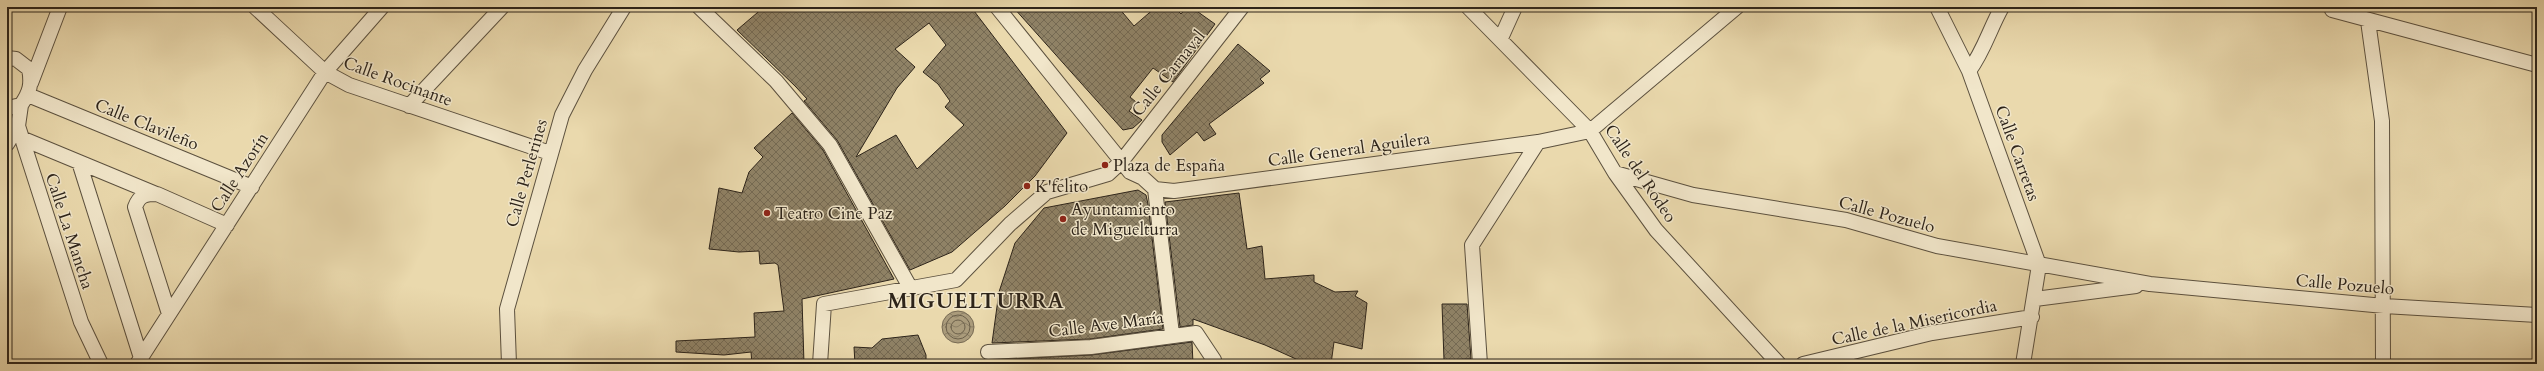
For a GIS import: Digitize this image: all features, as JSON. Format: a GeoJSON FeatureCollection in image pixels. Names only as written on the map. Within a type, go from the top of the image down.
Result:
{"type":"FeatureCollection","features":[{"type":"Feature","properties":{"kind":"street","name":"Calle La Mancha"},"geometry":{"type":"LineString","coordinates":[[60,7],[27,94],[19,132],[81,322],[101,364]]}},
{"type":"Feature","properties":{"kind":"street","name":"Calle Rocinante"},"geometry":{"type":"LineString","coordinates":[[255,7],[325,72],[349,85],[550,153]]}},
{"type":"Feature","properties":{"kind":"street","name":"Calle Azorín"},"geometry":{"type":"LineString","coordinates":[[139,361],[325,72],[382,7]]}},
{"type":"Feature","properties":{"kind":"street"},"geometry":{"type":"LineString","coordinates":[[409,106],[502,7]]}},
{"type":"Feature","properties":{"kind":"street","name":"Calle Perlerines"},"geometry":{"type":"LineString","coordinates":[[509,364],[507,309],[562,115],[585,70],[624,7]]}},
{"type":"Feature","properties":{"kind":"street"},"geometry":{"type":"LineString","coordinates":[[699,7],[776,81],[830,145],[911,289]]}},
{"type":"Feature","properties":{"kind":"street"},"geometry":{"type":"LineString","coordinates":[[997,7],[1121,162],[1130,172],[1143,178],[1155,189],[1172,334]]}},
{"type":"Feature","properties":{"kind":"street","name":"Calle Carnaval"},"geometry":{"type":"LineString","coordinates":[[820,364],[824,304],[956,280],[1010,224],[1046,192],[1108,174],[1121,162],[1242,7]]}},
{"type":"Feature","properties":{"kind":"street","name":"Calle del Rodeo"},"geometry":{"type":"LineString","coordinates":[[1468,7],[1501,38],[1590,131],[1615,173],[1656,230],[1779,364]]}},
{"type":"Feature","properties":{"kind":"street"},"geometry":{"type":"LineString","coordinates":[[1501,38],[1515,7]]}},
{"type":"Feature","properties":{"kind":"street"},"geometry":{"type":"LineString","coordinates":[[1590,131],[1737,7]]}},
{"type":"Feature","properties":{"kind":"street","name":"Calle Carretas"},"geometry":{"type":"LineString","coordinates":[[1937,7],[1969,71],[2039,264],[2035,299],[2023,364]]}},
{"type":"Feature","properties":{"kind":"street"},"geometry":{"type":"LineString","coordinates":[[1969,71],[1980,56],[1991,27],[2002,7]]}},
{"type":"Feature","properties":{"kind":"street"},"geometry":{"type":"LineString","coordinates":[[2333,7],[2332,10],[2368,21],[2537,65]]}},
{"type":"Feature","properties":{"kind":"street"},"geometry":{"type":"LineString","coordinates":[[2368,21],[2382,121],[2384,306],[2383,364]]}},
{"type":"Feature","properties":{"kind":"street"},"geometry":{"type":"LineString","coordinates":[[7,58],[16,58],[29,69],[27,94],[7,108]]}},
{"type":"Feature","properties":{"kind":"street","name":"Calle Clavileño"},"geometry":{"type":"LineString","coordinates":[[27,94],[252,187]]}},
{"type":"Feature","properties":{"kind":"street","name":"Calle General Aguilera"},"geometry":{"type":"LineString","coordinates":[[1155,189],[1174,191],[1538,142],[1590,131]]}},
{"type":"Feature","properties":{"kind":"street"},"geometry":{"type":"LineString","coordinates":[[7,144],[19,132],[79,162],[227,225]]}},
{"type":"Feature","properties":{"kind":"street"},"geometry":{"type":"LineString","coordinates":[[1480,364],[1472,245],[1538,142]]}},
{"type":"Feature","properties":{"kind":"street"},"geometry":{"type":"LineString","coordinates":[[79,162],[139,361]]}},
{"type":"Feature","properties":{"kind":"street","name":"Calle Pozuelo"},"geometry":{"type":"LineString","coordinates":[[1615,173],[1693,195],[1846,220],[1938,246],[2150,284],[2384,306],[2537,315]]}},
{"type":"Feature","properties":{"kind":"street"},"geometry":{"type":"LineString","coordinates":[[157,194],[146,194],[138,199],[135,207],[169,314]]}},
{"type":"Feature","properties":{"kind":"street","name":"Calle Pozuelo"},"geometry":{"type":"LineString","coordinates":[[2035,299],[2150,284]]}},
{"type":"Feature","properties":{"kind":"street","name":"Calle de la Misericordia"},"geometry":{"type":"LineString","coordinates":[[1803,364],[1932,333],[2032,317]]}},
{"type":"Feature","properties":{"kind":"street","name":"Calle Ave María"},"geometry":{"type":"LineString","coordinates":[[988,352],[1091,347],[1172,334],[1196,333],[1218,363]]}},
{"type":"Feature","properties":{"kind":"water"},"geometry":{"type":"Polygon","coordinates":[[[955,311],[961,311],[971,318],[974,327],[973,333],[967,340],[961,343],[955,343],[945,336],[942,330],[942,324],[949,314],[955,311]]]}},
{"type":"Feature","properties":{"kind":"building"},"geometry":{"type":"Polygon","coordinates":[[[764,7],[971,7],[1067,133],[1035,176],[1005,206],[952,252],[910,270],[837,140],[804,101],[807,99],[737,30],[764,7]],[[929,23],[895,49],[915,67],[897,88],[856,157],[896,135],[917,169],[964,125],[945,107],[950,101],[938,84],[923,72],[946,45],[929,23]]]}},
{"type":"Feature","properties":{"kind":"building"},"geometry":{"type":"Polygon","coordinates":[[[1013,7],[1118,7],[1134,26],[1156,7],[1174,7],[1181,14],[1187,7],[1191,7],[1215,24],[1173,82],[1153,68],[1130,97],[1136,102],[1129,111],[1142,120],[1133,128],[1123,130],[1013,7]]]}},
{"type":"Feature","properties":{"kind":"building"},"geometry":{"type":"Polygon","coordinates":[[[1238,44],[1270,71],[1260,79],[1264,83],[1209,124],[1216,134],[1204,141],[1197,132],[1170,155],[1162,142],[1162,135],[1238,44]]]}},
{"type":"Feature","properties":{"kind":"building"},"geometry":{"type":"Polygon","coordinates":[[[792,113],[823,150],[894,279],[802,299],[804,364],[752,364],[751,352],[724,355],[676,352],[676,341],[755,337],[754,313],[784,311],[778,265],[775,263],[760,264],[759,251],[739,252],[709,249],[719,188],[742,193],[749,172],[763,157],[754,148],[792,113]]]}},
{"type":"Feature","properties":{"kind":"building"},"geometry":{"type":"Polygon","coordinates":[[[1138,190],[1146,195],[1148,204],[1163,329],[1090,339],[992,343],[999,292],[1015,243],[1044,208],[1138,190]]]}},
{"type":"Feature","properties":{"kind":"building"},"geometry":{"type":"Polygon","coordinates":[[[1239,193],[1247,249],[1262,246],[1265,279],[1314,275],[1314,282],[1335,292],[1358,291],[1355,296],[1367,303],[1362,349],[1334,342],[1331,364],[1307,364],[1265,345],[1193,319],[1193,325],[1180,327],[1165,202],[1239,193]]]}},
{"type":"Feature","properties":{"kind":"building"},"geometry":{"type":"Polygon","coordinates":[[[1442,304],[1467,304],[1471,359],[1444,360],[1442,304]]]}},
{"type":"Feature","properties":{"kind":"building"},"geometry":{"type":"Polygon","coordinates":[[[918,335],[926,355],[926,364],[855,364],[854,347],[872,348],[882,339],[918,335]]]}},
{"type":"Feature","properties":{"kind":"building"},"geometry":{"type":"Polygon","coordinates":[[[1192,342],[1193,364],[989,364],[989,360],[1091,355],[1192,342]]]}},
{"type":"Feature","properties":{"kind":"place","name":"Plaza de España"},"geometry":{"type":"Point","coordinates":[1105,165]}},
{"type":"Feature","properties":{"kind":"place","name":"K'felito"},"geometry":{"type":"Point","coordinates":[1027,186]}},
{"type":"Feature","properties":{"kind":"place","name":"Teatro Cine Paz"},"geometry":{"type":"Point","coordinates":[767,213]}},
{"type":"Feature","properties":{"kind":"place","name":"Ayuntamiento de Miguelturra"},"geometry":{"type":"Point","coordinates":[1063,219]}},
{"type":"Feature","properties":{"kind":"district","name":"MIGUELTURRA"},"geometry":{"type":"Point","coordinates":[976,301]}}]}
